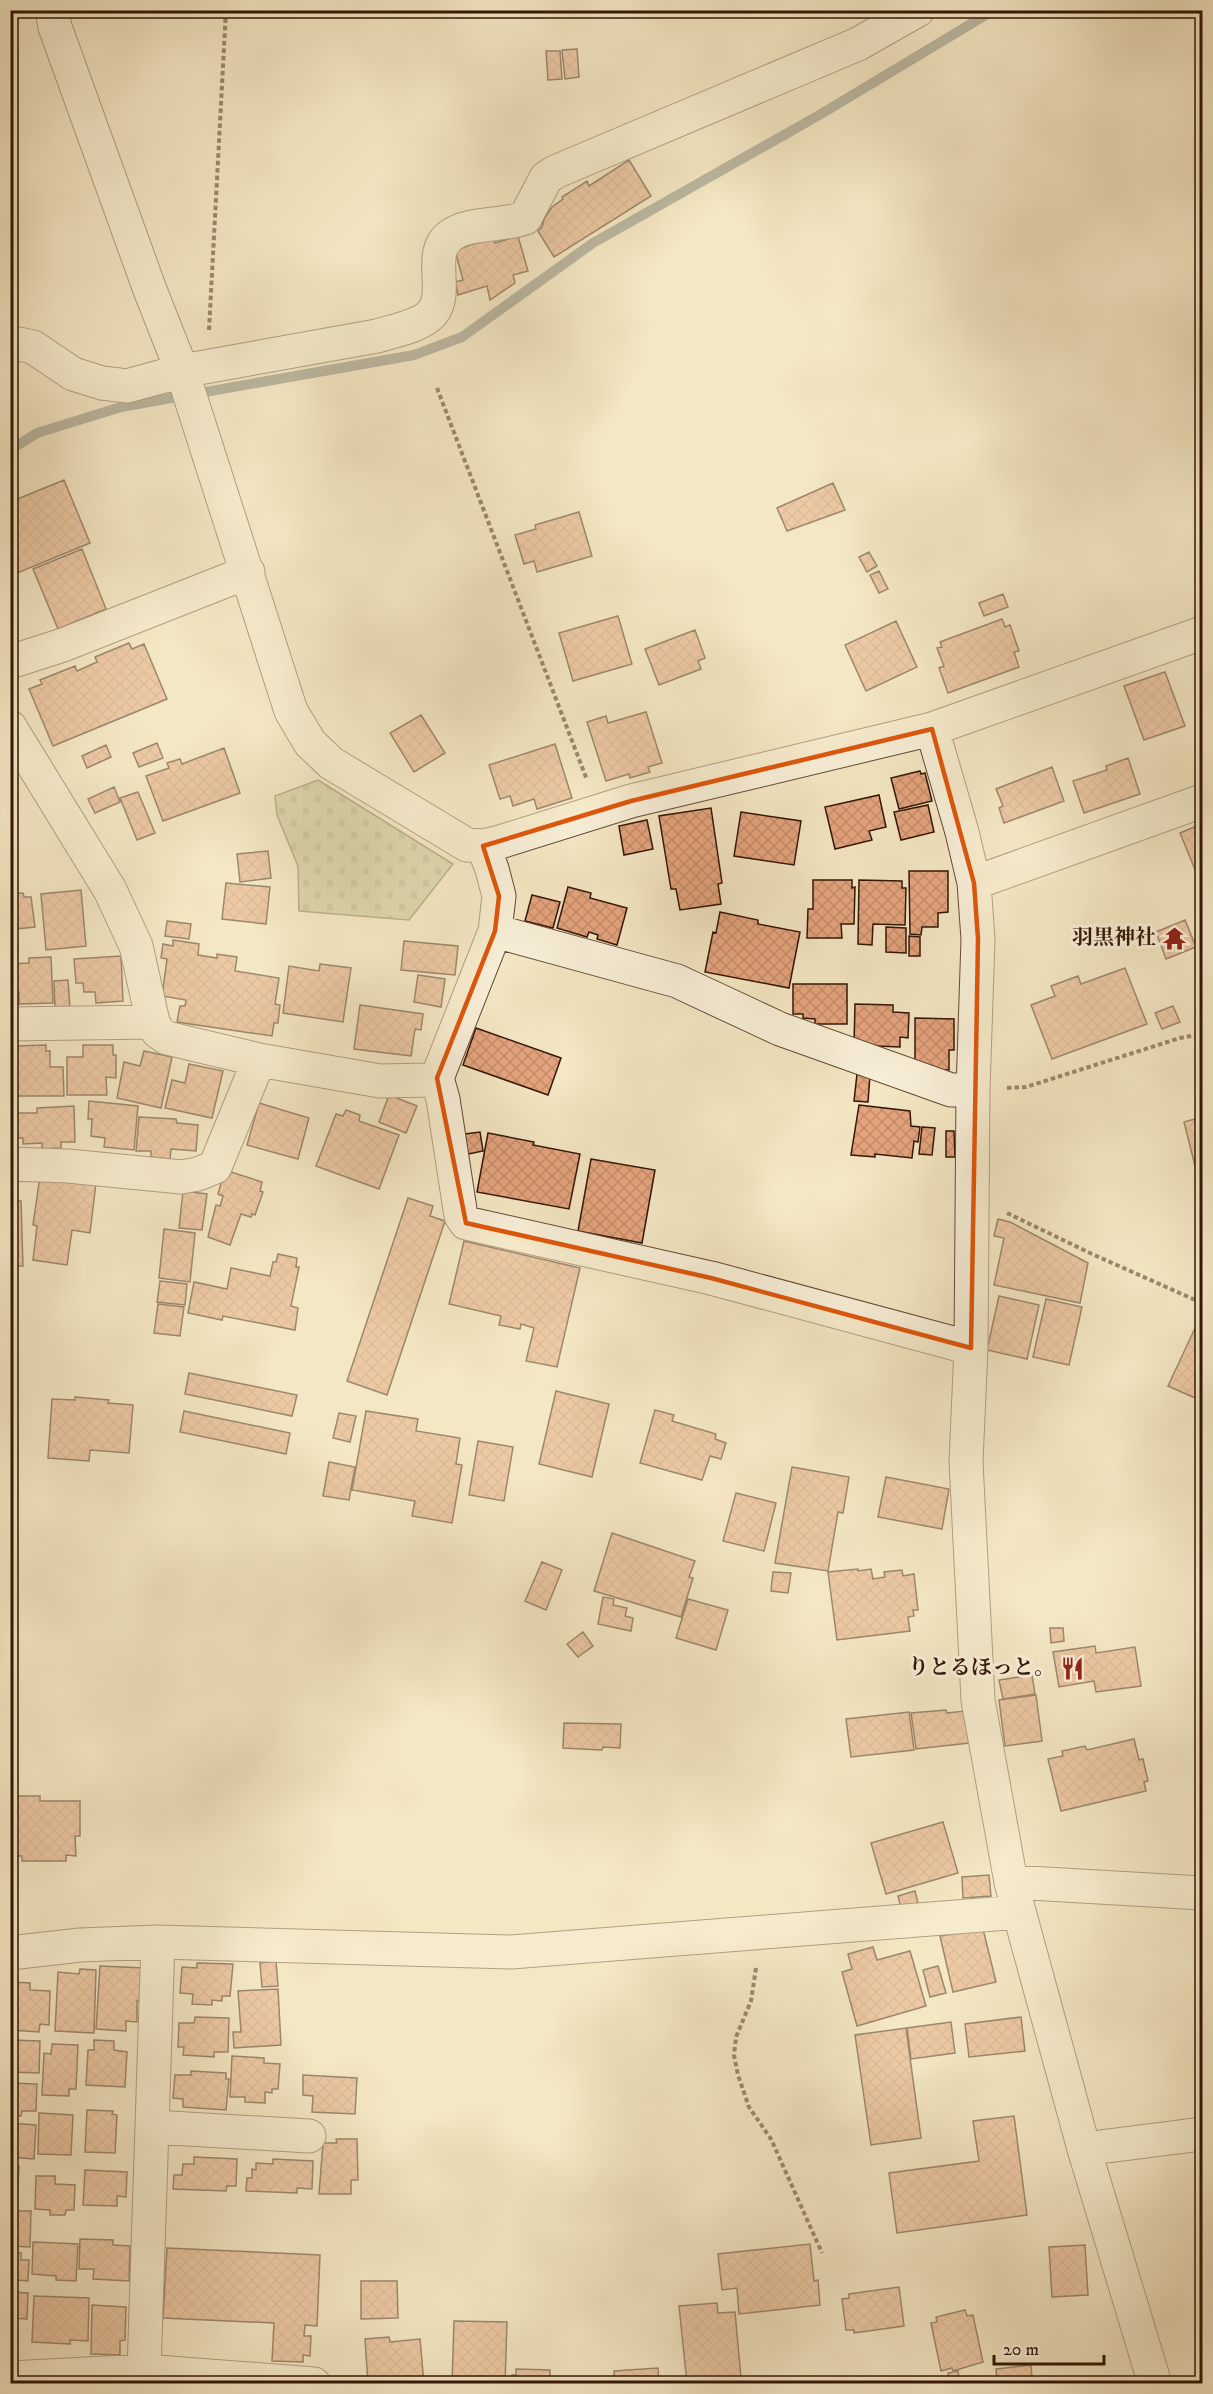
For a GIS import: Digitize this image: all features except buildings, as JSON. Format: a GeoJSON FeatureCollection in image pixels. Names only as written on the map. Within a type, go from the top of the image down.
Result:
{"type":"FeatureCollection","features":[{"type":"Feature","properties":{"kind":"street"},"geometry":{"type":"LineString","coordinates":[[52,10],[59,38],[150,290],[193,385],[291,711],[310,743],[331,763],[467,845],[483,846],[631,801],[932,729],[1200,643]]}},
{"type":"Feature","properties":{"kind":"street"},"geometry":{"type":"LineString","coordinates":[[10,347],[19,344],[33,347],[73,374],[102,383],[127,386],[193,385],[400,329],[428,317],[435,308],[439,296],[439,257],[442,243],[450,235],[462,229],[525,218],[546,178],[555,172],[858,44],[918,10]]}},
{"type":"Feature","properties":{"kind":"street"},"geometry":{"type":"LineString","coordinates":[[10,662],[63,645],[248,572]]}},
{"type":"Feature","properties":{"kind":"street"},"geometry":{"type":"LineString","coordinates":[[10,727],[110,890],[136,946],[153,1022],[158,1032],[167,1038],[259,1060],[380,1080],[437,1078]]}},
{"type":"Feature","properties":{"kind":"street"},"geometry":{"type":"LineString","coordinates":[[932,729],[962,832],[974,883],[978,939],[973,1090],[971,1348],[966,1462],[978,1700],[1015,1897],[1084,2149],[1155,2384]]}},
{"type":"Feature","properties":{"kind":"street"},"geometry":{"type":"LineString","coordinates":[[974,883],[1203,801]]}},
{"type":"Feature","properties":{"kind":"street"},"geometry":{"type":"LineString","coordinates":[[483,846],[499,896],[495,931],[437,1078],[443,1100],[461,1216],[466,1223],[711,1278],[971,1348]]}},
{"type":"Feature","properties":{"kind":"street"},"geometry":{"type":"LineString","coordinates":[[495,931],[677,981],[780,1029],[951,1090],[973,1090]]}},
{"type":"Feature","properties":{"kind":"street"},"geometry":{"type":"LineString","coordinates":[[10,1024],[153,1022]]}},
{"type":"Feature","properties":{"kind":"street"},"geometry":{"type":"LineString","coordinates":[[10,1164],[68,1166],[181,1177],[198,1174],[215,1167],[259,1060]]}},
{"type":"Feature","properties":{"kind":"street"},"geometry":{"type":"LineString","coordinates":[[10,1953],[80,1945],[158,1942],[511,1952],[758,1931],[1015,1897],[1203,1893]]}},
{"type":"Feature","properties":{"kind":"street"},"geometry":{"type":"LineString","coordinates":[[133,2376],[153,2127],[158,1942]]}},
{"type":"Feature","properties":{"kind":"street"},"geometry":{"type":"LineString","coordinates":[[153,2127],[309,2136]]}},
{"type":"Feature","properties":{"kind":"street"},"geometry":{"type":"LineString","coordinates":[[1084,2149],[1203,2134]]}},
{"type":"Feature","properties":{"kind":"street"},"geometry":{"type":"LineString","coordinates":[[10,2378],[133,2376],[314,2384]]}},
{"type":"Feature","properties":{"kind":"path"},"geometry":{"type":"LineString","coordinates":[[193,385],[226,10]]}},
{"type":"Feature","properties":{"kind":"path"},"geometry":{"type":"LineString","coordinates":[[438,388],[599,811]]}},
{"type":"Feature","properties":{"kind":"path"},"geometry":{"type":"LineString","coordinates":[[973,1090],[1026,1087],[1180,1038],[1203,1034]]}},
{"type":"Feature","properties":{"kind":"path"},"geometry":{"type":"LineString","coordinates":[[973,1196],[1092,1254],[1203,1303]]}},
{"type":"Feature","properties":{"kind":"path"},"geometry":{"type":"LineString","coordinates":[[758,1931],[751,2001],[736,2037],[734,2055],[749,2107],[771,2139],[822,2253]]}},
{"type":"Feature","properties":{"kind":"highlighted area"},"geometry":{"type":"Polygon","coordinates":[[[932,729],[974,883],[978,939],[971,1348],[711,1278],[466,1223],[437,1078],[495,931],[499,896],[483,846],[631,801],[932,729]]]}},
{"type":"Feature","properties":{"kind":"green space"},"geometry":{"type":"Polygon","coordinates":[[[318,780],[453,864],[409,920],[299,911],[298,866],[277,815],[275,796],[318,780]]]}},
{"type":"Feature","properties":{"kind":"waterway"},"geometry":{"type":"LineString","coordinates":[[10,450],[37,433],[121,407],[414,355],[462,337],[593,243],[821,114],[994,10]]}},
{"type":"Feature","properties":{"kind":"place","name":"羽黒神社"},"geometry":{"type":"Point","coordinates":[1174,938]}},
{"type":"Feature","properties":{"kind":"place","name":"りとるほっと。"},"geometry":{"type":"Point","coordinates":[1073,1668]}}]}
